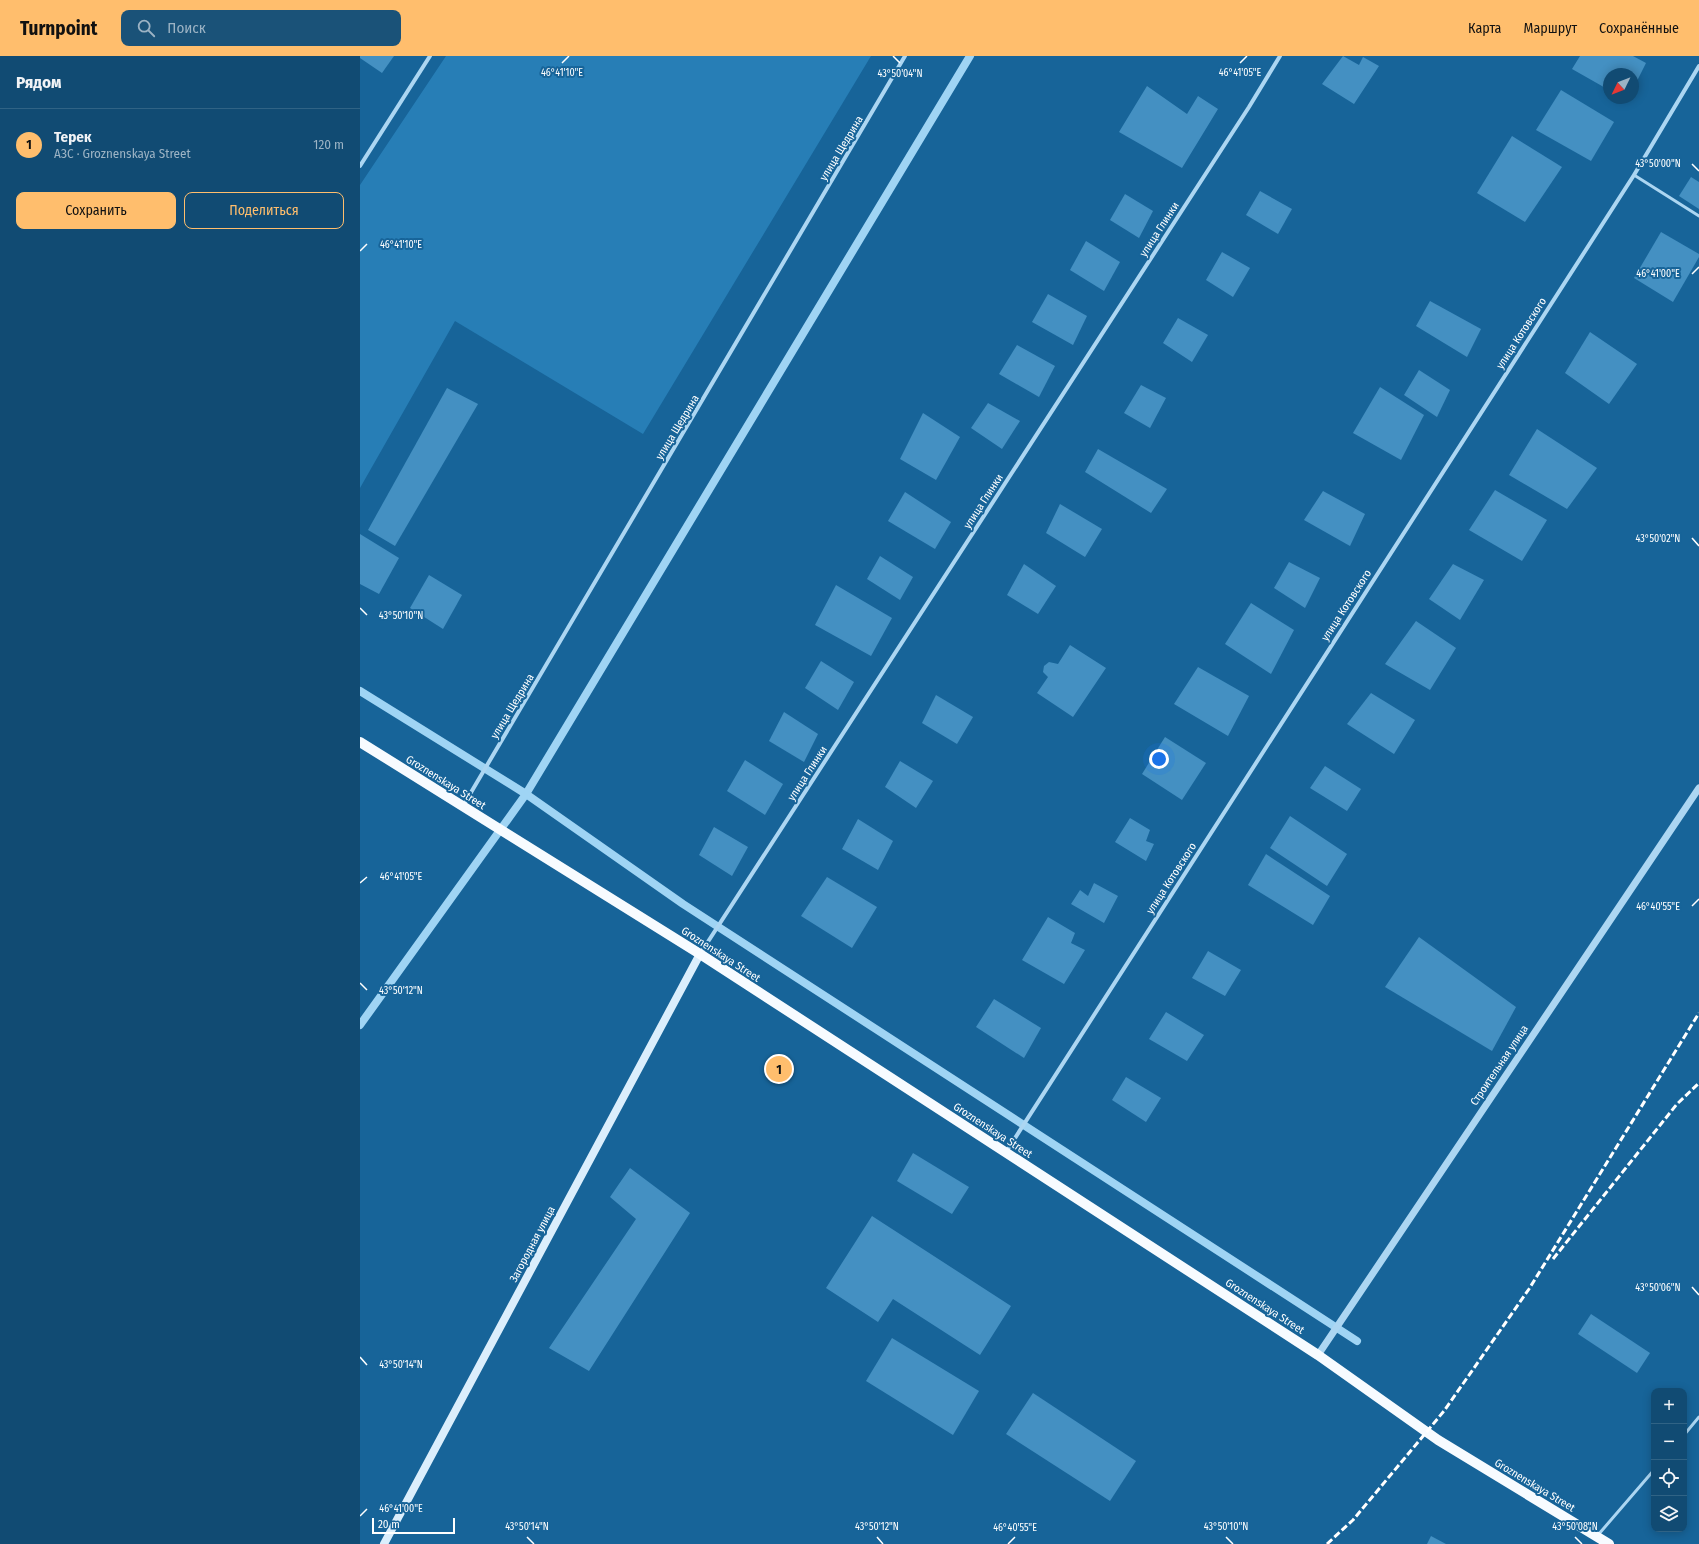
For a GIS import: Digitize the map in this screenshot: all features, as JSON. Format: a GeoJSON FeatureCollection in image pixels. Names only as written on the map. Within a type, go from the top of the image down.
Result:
{"type":"FeatureCollection","features":[{"type":"Feature","properties":{"kind":"main road","name":"Groznenskaya Street"},"geometry":{"type":"LineString","coordinates":[[360,742],[700,954],[1318,1355],[1438,1440],[1609,1544]]}},
{"type":"Feature","properties":{"kind":"main road","name":"Загородная улица"},"geometry":{"type":"LineString","coordinates":[[384,1544],[700,954]]}},
{"type":"Feature","properties":{"kind":"street"},"geometry":{"type":"LineString","coordinates":[[360,166],[430,56]]}},
{"type":"Feature","properties":{"kind":"street","name":"улица Щедрина"},"geometry":{"type":"LineString","coordinates":[[463,806],[905,56]]}},
{"type":"Feature","properties":{"kind":"street","name":"улица Глинки"},"geometry":{"type":"LineString","coordinates":[[700,954],[1245,114],[1280,56]]}},
{"type":"Feature","properties":{"kind":"street","name":"улица Котовского"},"geometry":{"type":"LineString","coordinates":[[1005,1152],[1634,175],[1699,66]]}},
{"type":"Feature","properties":{"kind":"street","name":"Строительная улица"},"geometry":{"type":"LineString","coordinates":[[1318,1355],[1699,788]]}},
{"type":"Feature","properties":{"kind":"lane"},"geometry":{"type":"LineString","coordinates":[[1634,175],[1699,216]]}},
{"type":"Feature","properties":{"kind":"lane"},"geometry":{"type":"LineString","coordinates":[[1687,1431],[1699,1417]]}},
{"type":"Feature","properties":{"kind":"lane"},"geometry":{"type":"LineString","coordinates":[[1597,1537],[1651,1474]]}},
{"type":"Feature","properties":{"kind":"shaded area"},"geometry":{"type":"Polygon","coordinates":[[[446,56],[871,56],[643,434],[455,321],[360,488],[360,185],[446,56]]]}},
{"type":"Feature","properties":{"kind":"building"},"geometry":{"type":"Polygon","coordinates":[[[360,56],[394,56],[382,73],[360,58],[360,56]]]}},
{"type":"Feature","properties":{"kind":"building"},"geometry":{"type":"Polygon","coordinates":[[[1343,56],[1359,65],[1363,57],[1379,66],[1354,104],[1322,84],[1343,56]]]}},
{"type":"Feature","properties":{"kind":"building"},"geometry":{"type":"Polygon","coordinates":[[[1580,56],[1633,56],[1646,63],[1639,77],[1639,68],[1603,68],[1603,87],[1572,69],[1580,56]]]}},
{"type":"Feature","properties":{"kind":"building"},"geometry":{"type":"Polygon","coordinates":[[[1147,86],[1187,114],[1198,96],[1218,109],[1182,168],[1119,132],[1147,86]]]}},
{"type":"Feature","properties":{"kind":"building"},"geometry":{"type":"Polygon","coordinates":[[[1561,90],[1614,122],[1591,161],[1536,130],[1561,90]]]}},
{"type":"Feature","properties":{"kind":"building"},"geometry":{"type":"Polygon","coordinates":[[[1512,136],[1562,167],[1525,222],[1477,193],[1512,136]]]}},
{"type":"Feature","properties":{"kind":"building"},"geometry":{"type":"Polygon","coordinates":[[[1691,177],[1699,182],[1699,209],[1679,196],[1691,177]]]}},
{"type":"Feature","properties":{"kind":"building"},"geometry":{"type":"Polygon","coordinates":[[[1260,191],[1292,209],[1278,234],[1246,215],[1260,191]]]}},
{"type":"Feature","properties":{"kind":"building"},"geometry":{"type":"Polygon","coordinates":[[[1125,194],[1153,211],[1139,238],[1110,220],[1125,194]]]}},
{"type":"Feature","properties":{"kind":"building"},"geometry":{"type":"Polygon","coordinates":[[[1661,232],[1699,254],[1699,257],[1673,302],[1634,278],[1661,232]]]}},
{"type":"Feature","properties":{"kind":"building"},"geometry":{"type":"Polygon","coordinates":[[[1086,241],[1120,262],[1104,291],[1070,270],[1086,241]]]}},
{"type":"Feature","properties":{"kind":"building"},"geometry":{"type":"Polygon","coordinates":[[[1222,252],[1250,268],[1233,297],[1206,280],[1222,252]]]}},
{"type":"Feature","properties":{"kind":"building"},"geometry":{"type":"Polygon","coordinates":[[[1048,294],[1087,316],[1073,345],[1032,322],[1048,294]]]}},
{"type":"Feature","properties":{"kind":"building"},"geometry":{"type":"Polygon","coordinates":[[[1430,301],[1481,329],[1467,357],[1416,326],[1430,301]]]}},
{"type":"Feature","properties":{"kind":"building"},"geometry":{"type":"Polygon","coordinates":[[[1178,318],[1208,335],[1192,362],[1163,343],[1178,318]]]}},
{"type":"Feature","properties":{"kind":"building"},"geometry":{"type":"Polygon","coordinates":[[[1590,332],[1637,364],[1609,404],[1565,373],[1590,332]]]}},
{"type":"Feature","properties":{"kind":"building"},"geometry":{"type":"Polygon","coordinates":[[[1017,345],[1055,366],[1039,397],[999,374],[1017,345]]]}},
{"type":"Feature","properties":{"kind":"building"},"geometry":{"type":"Polygon","coordinates":[[[1419,370],[1450,390],[1437,417],[1404,395],[1419,370]]]}},
{"type":"Feature","properties":{"kind":"building"},"geometry":{"type":"Polygon","coordinates":[[[1141,385],[1166,398],[1150,428],[1124,413],[1141,385]]]}},
{"type":"Feature","properties":{"kind":"building"},"geometry":{"type":"Polygon","coordinates":[[[1380,387],[1424,415],[1401,460],[1353,433],[1380,387]]]}},
{"type":"Feature","properties":{"kind":"building"},"geometry":{"type":"Polygon","coordinates":[[[447,388],[478,404],[395,546],[368,530],[447,388]]]}},
{"type":"Feature","properties":{"kind":"building"},"geometry":{"type":"Polygon","coordinates":[[[988,403],[1020,421],[1002,449],[971,428],[988,403]]]}},
{"type":"Feature","properties":{"kind":"building"},"geometry":{"type":"Polygon","coordinates":[[[923,413],[960,437],[936,480],[900,459],[923,413]]]}},
{"type":"Feature","properties":{"kind":"building"},"geometry":{"type":"Polygon","coordinates":[[[1537,429],[1597,468],[1567,509],[1509,475],[1537,429]]]}},
{"type":"Feature","properties":{"kind":"building"},"geometry":{"type":"Polygon","coordinates":[[[1098,449],[1167,489],[1151,513],[1085,472],[1098,449]]]}},
{"type":"Feature","properties":{"kind":"building"},"geometry":{"type":"Polygon","coordinates":[[[1495,490],[1547,520],[1522,561],[1469,530],[1495,490]]]}},
{"type":"Feature","properties":{"kind":"building"},"geometry":{"type":"Polygon","coordinates":[[[1323,491],[1365,514],[1350,546],[1304,520],[1323,491]]]}},
{"type":"Feature","properties":{"kind":"building"},"geometry":{"type":"Polygon","coordinates":[[[905,492],[951,522],[935,549],[888,521],[905,492]]]}},
{"type":"Feature","properties":{"kind":"building"},"geometry":{"type":"Polygon","coordinates":[[[1060,504],[1102,529],[1085,557],[1046,533],[1060,504]]]}},
{"type":"Feature","properties":{"kind":"building"},"geometry":{"type":"Polygon","coordinates":[[[360,534],[399,558],[379,594],[360,584],[360,534]]]}},
{"type":"Feature","properties":{"kind":"building"},"geometry":{"type":"Polygon","coordinates":[[[880,556],[913,577],[900,600],[867,579],[880,556]]]}},
{"type":"Feature","properties":{"kind":"building"},"geometry":{"type":"Polygon","coordinates":[[[1289,562],[1320,578],[1305,608],[1274,588],[1289,562]]]}},
{"type":"Feature","properties":{"kind":"building"},"geometry":{"type":"Polygon","coordinates":[[[1024,564],[1056,586],[1038,614],[1007,595],[1024,564]]]}},
{"type":"Feature","properties":{"kind":"building"},"geometry":{"type":"Polygon","coordinates":[[[1453,564],[1484,580],[1460,620],[1429,599],[1453,564]]]}},
{"type":"Feature","properties":{"kind":"building"},"geometry":{"type":"Polygon","coordinates":[[[429,575],[462,595],[443,629],[410,608],[429,575]]]}},
{"type":"Feature","properties":{"kind":"building"},"geometry":{"type":"Polygon","coordinates":[[[836,585],[892,618],[871,656],[815,625],[836,585]]]}},
{"type":"Feature","properties":{"kind":"building"},"geometry":{"type":"Polygon","coordinates":[[[1251,603],[1294,630],[1271,674],[1225,644],[1251,603]]]}},
{"type":"Feature","properties":{"kind":"building"},"geometry":{"type":"Polygon","coordinates":[[[1416,621],[1456,648],[1430,690],[1385,664],[1416,621]]]}},
{"type":"Feature","properties":{"kind":"building"},"geometry":{"type":"Polygon","coordinates":[[[1070,645],[1106,668],[1073,717],[1037,693],[1048,677],[1043,672],[1044,666],[1049,662],[1058,664],[1070,645]]]}},
{"type":"Feature","properties":{"kind":"building"},"geometry":{"type":"Polygon","coordinates":[[[821,661],[854,682],[838,710],[805,688],[821,661]]]}},
{"type":"Feature","properties":{"kind":"building"},"geometry":{"type":"Polygon","coordinates":[[[1198,667],[1249,696],[1228,736],[1174,704],[1198,667]]]}},
{"type":"Feature","properties":{"kind":"building"},"geometry":{"type":"Polygon","coordinates":[[[1371,693],[1415,720],[1394,754],[1347,724],[1371,693]]]}},
{"type":"Feature","properties":{"kind":"building"},"geometry":{"type":"Polygon","coordinates":[[[936,695],[973,717],[957,744],[922,723],[936,695]]]}},
{"type":"Feature","properties":{"kind":"building"},"geometry":{"type":"Polygon","coordinates":[[[784,712],[818,734],[804,762],[769,741],[784,712]]]}},
{"type":"Feature","properties":{"kind":"building"},"geometry":{"type":"Polygon","coordinates":[[[1165,737],[1206,763],[1182,800],[1142,774],[1165,737]]]}},
{"type":"Feature","properties":{"kind":"building"},"geometry":{"type":"Polygon","coordinates":[[[745,760],[783,784],[765,815],[727,791],[745,760]]]}},
{"type":"Feature","properties":{"kind":"building"},"geometry":{"type":"Polygon","coordinates":[[[900,761],[933,781],[916,808],[885,787],[900,761]]]}},
{"type":"Feature","properties":{"kind":"building"},"geometry":{"type":"Polygon","coordinates":[[[1325,766],[1361,789],[1347,811],[1310,788],[1325,766]]]}},
{"type":"Feature","properties":{"kind":"building"},"geometry":{"type":"Polygon","coordinates":[[[1290,816],[1347,854],[1327,886],[1270,848],[1290,816]]]}},
{"type":"Feature","properties":{"kind":"building"},"geometry":{"type":"Polygon","coordinates":[[[1130,818],[1150,830],[1146,841],[1154,844],[1146,861],[1115,842],[1130,818]]]}},
{"type":"Feature","properties":{"kind":"building"},"geometry":{"type":"Polygon","coordinates":[[[858,819],[893,841],[878,870],[842,849],[858,819]]]}},
{"type":"Feature","properties":{"kind":"building"},"geometry":{"type":"Polygon","coordinates":[[[714,827],[748,847],[732,876],[699,855],[714,827]]]}},
{"type":"Feature","properties":{"kind":"building"},"geometry":{"type":"Polygon","coordinates":[[[1266,854],[1330,896],[1313,925],[1248,885],[1266,854]]]}},
{"type":"Feature","properties":{"kind":"building"},"geometry":{"type":"Polygon","coordinates":[[[827,877],[877,907],[852,948],[801,916],[827,877]]]}},
{"type":"Feature","properties":{"kind":"building"},"geometry":{"type":"Polygon","coordinates":[[[1094,883],[1118,896],[1104,923],[1071,904],[1080,890],[1088,896],[1094,883]]]}},
{"type":"Feature","properties":{"kind":"building"},"geometry":{"type":"Polygon","coordinates":[[[1048,917],[1075,933],[1071,943],[1085,950],[1064,984],[1022,960],[1048,917]]]}},
{"type":"Feature","properties":{"kind":"building"},"geometry":{"type":"Polygon","coordinates":[[[1419,937],[1516,1007],[1492,1051],[1385,987],[1419,937]]]}},
{"type":"Feature","properties":{"kind":"building"},"geometry":{"type":"Polygon","coordinates":[[[1208,951],[1241,970],[1225,996],[1192,978],[1208,951]]]}},
{"type":"Feature","properties":{"kind":"building"},"geometry":{"type":"Polygon","coordinates":[[[994,999],[1041,1028],[1024,1058],[976,1027],[994,999]]]}},
{"type":"Feature","properties":{"kind":"building"},"geometry":{"type":"Polygon","coordinates":[[[1166,1012],[1204,1035],[1187,1061],[1149,1039],[1166,1012]]]}},
{"type":"Feature","properties":{"kind":"building"},"geometry":{"type":"Polygon","coordinates":[[[1126,1077],[1161,1098],[1146,1122],[1112,1100],[1126,1077]]]}},
{"type":"Feature","properties":{"kind":"building"},"geometry":{"type":"Polygon","coordinates":[[[913,1153],[969,1187],[952,1214],[897,1181],[913,1153]]]}},
{"type":"Feature","properties":{"kind":"building"},"geometry":{"type":"Polygon","coordinates":[[[630,1168],[690,1213],[589,1371],[549,1348],[636,1219],[610,1197],[630,1168]]]}},
{"type":"Feature","properties":{"kind":"building"},"geometry":{"type":"Polygon","coordinates":[[[872,1216],[1011,1306],[980,1355],[893,1299],[878,1322],[826,1288],[872,1216]]]}},
{"type":"Feature","properties":{"kind":"building"},"geometry":{"type":"Polygon","coordinates":[[[1591,1314],[1650,1353],[1637,1373],[1578,1334],[1591,1314]]]}},
{"type":"Feature","properties":{"kind":"building"},"geometry":{"type":"Polygon","coordinates":[[[892,1338],[979,1391],[953,1435],[866,1381],[892,1338]]]}},
{"type":"Feature","properties":{"kind":"building"},"geometry":{"type":"Polygon","coordinates":[[[1033,1393],[1136,1461],[1110,1501],[1006,1434],[1033,1393]]]}},
{"type":"Feature","properties":{"kind":"building"},"geometry":{"type":"Polygon","coordinates":[[[1431,1536],[1446,1544],[1427,1544],[1431,1536]]]}},
{"type":"Feature","properties":{"kind":"waterway"},"geometry":{"type":"LineString","coordinates":[[360,1025],[526,794],[970,56]]}},
{"type":"Feature","properties":{"kind":"waterway"},"geometry":{"type":"LineString","coordinates":[[360,691],[526,794],[683,904],[1357,1341]]}},
{"type":"Feature","properties":{"kind":"railway"},"geometry":{"type":"LineString","coordinates":[[1327,1544],[1353,1520],[1444,1411],[1529,1289],[1699,1013]]}},
{"type":"Feature","properties":{"kind":"railway"},"geometry":{"type":"LineString","coordinates":[[1553,1259],[1677,1104],[1699,1083]]}},
{"type":"Feature","properties":{"kind":"place","name":"Терек"},"geometry":{"type":"Point","coordinates":[779,1069]}}]}
